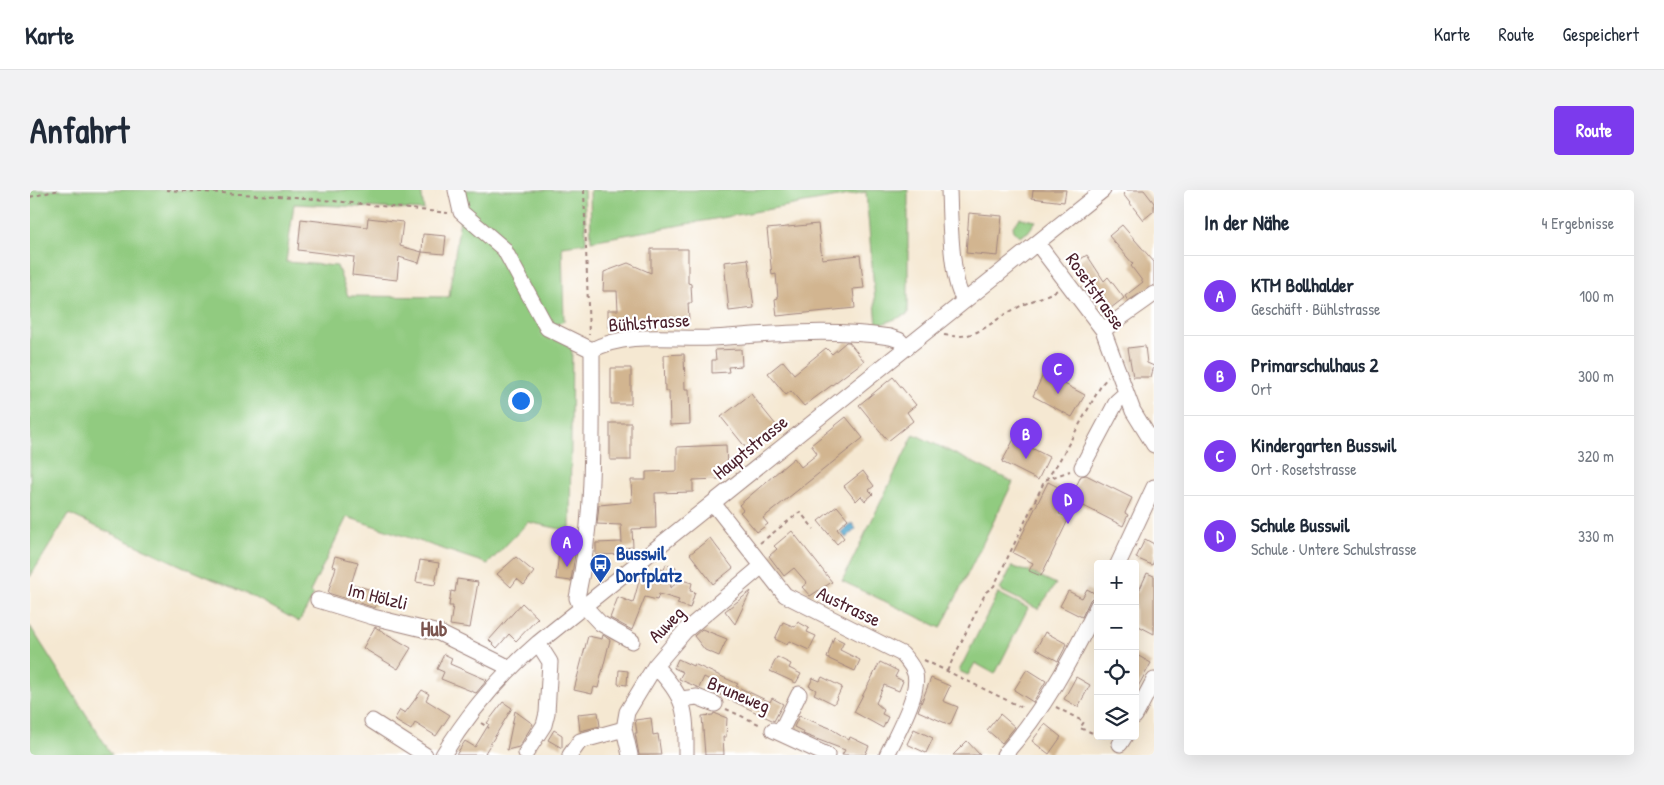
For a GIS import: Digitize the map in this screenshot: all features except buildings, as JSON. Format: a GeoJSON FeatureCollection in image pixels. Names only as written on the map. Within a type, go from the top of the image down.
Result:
{"type":"FeatureCollection","features":[{"type":"Feature","properties":{"kind":"street"},"geometry":{"type":"LineString","coordinates":[[456,190],[461,212],[504,249],[547,328],[592,350]]}},
{"type":"Feature","properties":{"kind":"street"},"geometry":{"type":"LineString","coordinates":[[949,190],[954,261],[959,294],[964,301]]}},
{"type":"Feature","properties":{"kind":"street","name":"Hauptstrasse"},"geometry":{"type":"LineString","coordinates":[[443,755],[469,714],[508,670],[538,643],[1103,190]]}},
{"type":"Feature","properties":{"kind":"street","name":"Rosetstrasse"},"geometry":{"type":"LineString","coordinates":[[1037,243],[1103,330],[1133,411],[1154,445]]}},
{"type":"Feature","properties":{"kind":"street"},"geometry":{"type":"LineString","coordinates":[[1103,330],[1154,294]]}},
{"type":"Feature","properties":{"kind":"street","name":"Bühlstrasse"},"geometry":{"type":"LineString","coordinates":[[582,607],[577,598],[590,522],[592,489],[592,350],[616,341],[633,339],[711,338],[822,331],[890,337],[899,340],[907,348]]}},
{"type":"Feature","properties":{"kind":"street"},"geometry":{"type":"LineString","coordinates":[[1082,467],[1117,401],[1126,393]]}},
{"type":"Feature","properties":{"kind":"street"},"geometry":{"type":"LineString","coordinates":[[1120,560],[1154,487]]}},
{"type":"Feature","properties":{"kind":"street","name":"Austrasse"},"geometry":{"type":"LineString","coordinates":[[712,503],[781,590],[792,600],[902,654],[909,663],[915,672],[914,689],[888,755]]}},
{"type":"Feature","properties":{"kind":"street","name":"Auweg"},"geometry":{"type":"LineString","coordinates":[[630,755],[624,729],[627,712],[655,666],[701,617],[762,566]]}},
{"type":"Feature","properties":{"kind":"street","name":"Im Hölzli"},"geometry":{"type":"LineString","coordinates":[[318,600],[373,617],[439,633],[502,664],[508,670]]}},
{"type":"Feature","properties":{"kind":"street"},"geometry":{"type":"LineString","coordinates":[[582,607],[600,623],[632,641]]}},
{"type":"Feature","properties":{"kind":"street"},"geometry":{"type":"LineString","coordinates":[[1004,755],[1022,735],[1051,692],[1094,612]]}},
{"type":"Feature","properties":{"kind":"street"},"geometry":{"type":"LineString","coordinates":[[526,753],[544,725],[547,713],[550,662],[538,643]]}},
{"type":"Feature","properties":{"kind":"street"},"geometry":{"type":"LineString","coordinates":[[655,666],[682,699],[685,713],[686,755]]}},
{"type":"Feature","properties":{"kind":"street"},"geometry":{"type":"LineString","coordinates":[[1139,708],[1154,680]]}},
{"type":"Feature","properties":{"kind":"street","name":"Bruneweg"},"geometry":{"type":"LineString","coordinates":[[799,694],[776,732],[827,755]]}},
{"type":"Feature","properties":{"kind":"street","name":"Bruneweg"},"geometry":{"type":"LineString","coordinates":[[682,699],[697,696],[715,704]]}},
{"type":"Feature","properties":{"kind":"street"},"geometry":{"type":"LineString","coordinates":[[372,721],[425,755]]}},
{"type":"Feature","properties":{"kind":"street"},"geometry":{"type":"LineString","coordinates":[[570,755],[580,741],[624,729]]}},
{"type":"Feature","properties":{"kind":"path"},"geometry":{"type":"LineString","coordinates":[[30,197],[59,190]]}},
{"type":"Feature","properties":{"kind":"path"},"geometry":{"type":"LineString","coordinates":[[166,190],[295,197],[461,212]]}},
{"type":"Feature","properties":{"kind":"path"},"geometry":{"type":"LineString","coordinates":[[584,190],[589,339],[592,350]]}},
{"type":"Feature","properties":{"kind":"path"},"geometry":{"type":"LineString","coordinates":[[933,327],[938,333],[945,335],[966,336],[975,334],[1012,310],[1068,284]]}},
{"type":"Feature","properties":{"kind":"path"},"geometry":{"type":"LineString","coordinates":[[1028,710],[947,671],[986,592],[994,586],[1045,480],[1058,464],[1102,384],[1108,377],[1119,373]]}},
{"type":"Feature","properties":{"kind":"path"},"geometry":{"type":"LineString","coordinates":[[1045,480],[1082,467]]}},
{"type":"Feature","properties":{"kind":"path"},"geometry":{"type":"LineString","coordinates":[[750,551],[800,512],[814,529]]}},
{"type":"Feature","properties":{"kind":"path"},"geometry":{"type":"LineString","coordinates":[[1049,703],[1084,722],[1080,728],[1094,733]]}},
{"type":"Feature","properties":{"kind":"path","name":"Bruneweg"},"geometry":{"type":"LineString","coordinates":[[715,704],[776,732]]}},
{"type":"Feature","properties":{"kind":"path"},"geometry":{"type":"LineString","coordinates":[[483,724],[489,728]]}},
{"type":"Feature","properties":{"kind":"green space"},"geometry":{"type":"Polygon","coordinates":[[[30,190],[421,190],[424,210],[294,204],[286,262],[337,266],[348,296],[449,297],[461,212],[456,190],[584,190],[586,243],[562,246],[564,321],[548,328],[572,341],[570,531],[528,522],[488,564],[347,517],[310,592],[314,595],[299,622],[254,597],[69,514],[30,577],[30,190]]]}},
{"type":"Feature","properties":{"kind":"green space"},"geometry":{"type":"Polygon","coordinates":[[[590,190],[908,190],[908,314],[877,326],[866,192],[591,241],[590,190]]]}},
{"type":"Feature","properties":{"kind":"green space"},"geometry":{"type":"Polygon","coordinates":[[[1020,218],[1036,221],[1028,232],[1021,236],[1014,232],[1013,226],[1020,218]]]}},
{"type":"Feature","properties":{"kind":"green space"},"geometry":{"type":"Polygon","coordinates":[[[914,434],[1013,482],[941,628],[842,581],[914,434]]]}},
{"type":"Feature","properties":{"kind":"green space"},"geometry":{"type":"Polygon","coordinates":[[[1012,566],[1029,571],[1056,584],[1038,609],[1000,590],[1012,566]]]}},
{"type":"Feature","properties":{"kind":"green space"},"geometry":{"type":"Polygon","coordinates":[[[998,593],[1028,608],[995,674],[975,663],[968,675],[959,671],[998,593]]]}},
{"type":"Feature","properties":{"kind":"green space"},"geometry":{"type":"Polygon","coordinates":[[[30,626],[112,755],[30,755],[30,626]]]}},
{"type":"Feature","properties":{"kind":"water"},"geometry":{"type":"Polygon","coordinates":[[[852,523],[856,529],[846,538],[841,532],[852,523]]]}},
{"type":"Feature","properties":{"kind":"place","name":"Kindergarten Busswil"},"geometry":{"type":"Point","coordinates":[1058,394]}},
{"type":"Feature","properties":{"kind":"place","name":"Primarschulhaus 2"},"geometry":{"type":"Point","coordinates":[1026,459]}},
{"type":"Feature","properties":{"kind":"place","name":"Schule Busswil"},"geometry":{"type":"Point","coordinates":[1068,524]}},
{"type":"Feature","properties":{"kind":"place","name":"KTM Bollhalder"},"geometry":{"type":"Point","coordinates":[567,567]}},
{"type":"Feature","properties":{"kind":"place","name":"Busswil Dorfplatz"},"geometry":{"type":"Point","coordinates":[600,583]}},
{"type":"Feature","properties":{"kind":"district","name":"Hub"},"geometry":{"type":"Point","coordinates":[434,628]}}]}
